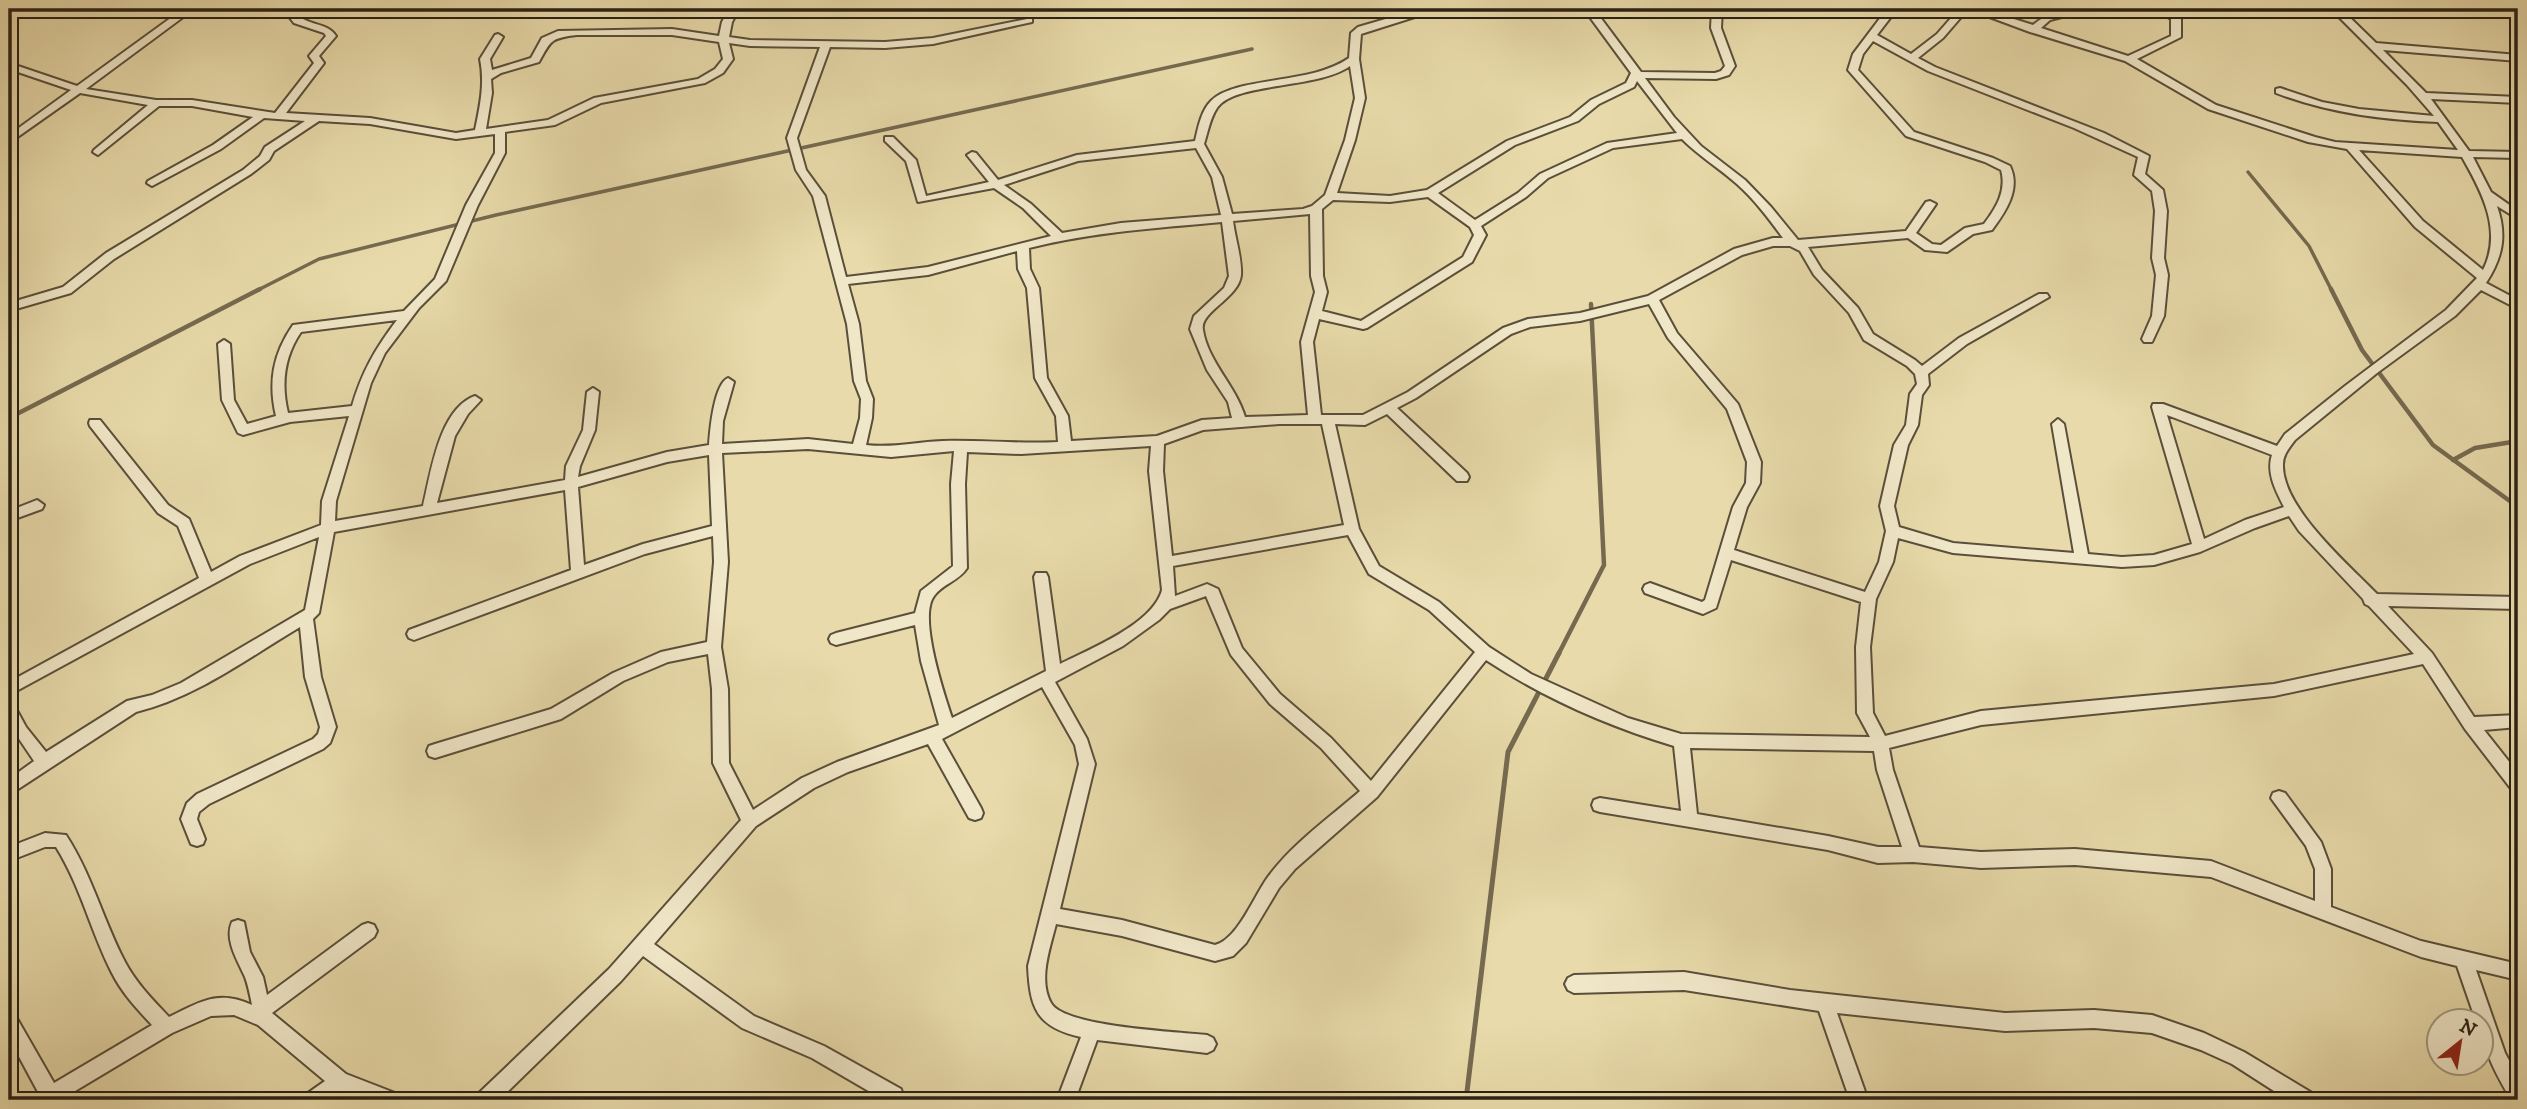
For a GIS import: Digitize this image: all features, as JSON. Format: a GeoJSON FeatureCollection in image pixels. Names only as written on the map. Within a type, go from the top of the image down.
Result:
{"type":"FeatureCollection","features":[{"type":"Feature","properties":{"kind":"street"},"geometry":{"type":"LineString","coordinates":[[9,140],[189,9]]}},
{"type":"Feature","properties":{"kind":"street"},"geometry":{"type":"LineString","coordinates":[[279,115],[319,63],[314,56],[331,36],[328,31],[297,22],[292,14],[297,9]]}},
{"type":"Feature","properties":{"kind":"street"},"geometry":{"type":"LineString","coordinates":[[9,66],[78,89],[156,103],[192,103],[262,115],[370,121],[441,135],[480,134],[551,123],[610,97],[653,92],[701,80],[719,71],[728,60],[722,40],[725,22],[734,9]]}},
{"type":"Feature","properties":{"kind":"street"},"geometry":{"type":"LineString","coordinates":[[841,281],[928,271],[1059,237],[1171,221],[1304,212],[1316,208],[1329,196],[1350,140],[1360,98],[1354,59],[1356,33],[1361,29],[1420,12],[1445,9]]}},
{"type":"Feature","properties":{"kind":"street"},"geometry":{"type":"LineString","coordinates":[[1589,9],[1635,75],[1685,135],[1767,208],[1818,272],[1854,311],[1868,337],[1911,363],[1921,373],[1923,385],[1916,394],[1912,425],[1901,445],[1887,506],[1893,531],[1886,562],[1869,599],[1863,646],[1866,664],[1863,696],[1866,713],[1881,744],[1885,770],[1913,854]]}},
{"type":"Feature","properties":{"kind":"street"},"geometry":{"type":"LineString","coordinates":[[1635,75],[1716,76],[1725,73],[1730,66],[1716,28],[1717,9]]}},
{"type":"Feature","properties":{"kind":"street"},"geometry":{"type":"LineString","coordinates":[[9,689],[245,560],[328,527],[571,484],[667,457],[715,449],[808,444],[891,452],[942,446],[1021,449],[1158,442],[1202,425],[1365,420],[1390,409],[1507,331],[1528,323],[1580,317],[1652,299],[1738,251],[1773,242],[1795,243],[1910,234],[1929,247],[1943,249],[1969,231],[1988,227],[2000,212],[2009,187],[2008,174],[2006,168],[1989,160],[1910,134],[1853,70],[1858,54],[1892,9]]}},
{"type":"Feature","properties":{"kind":"street"},"geometry":{"type":"LineString","coordinates":[[1912,58],[1940,36],[1964,9]]}},
{"type":"Feature","properties":{"kind":"street"},"geometry":{"type":"LineString","coordinates":[[1973,9],[2129,59],[2168,83],[2242,118],[2312,140],[2350,146],[2463,155],[2518,155]]}},
{"type":"Feature","properties":{"kind":"street"},"geometry":{"type":"LineString","coordinates":[[2033,30],[2046,18],[2082,9]]}},
{"type":"Feature","properties":{"kind":"street"},"geometry":{"type":"LineString","coordinates":[[2129,59],[2168,43],[2178,34],[2176,18],[2161,9]]}},
{"type":"Feature","properties":{"kind":"street"},"geometry":{"type":"LineString","coordinates":[[2336,9],[2440,119],[2489,195],[2497,221],[2497,249],[2481,280],[2447,317],[2384,362],[2290,437],[2279,452],[2276,466],[2292,510],[2370,600],[2427,657],[2470,724],[2518,785]]}},
{"type":"Feature","properties":{"kind":"street"},"geometry":{"type":"LineString","coordinates":[[486,78],[497,71],[535,60],[545,40],[558,34],[645,31],[722,40],[825,45],[933,41],[1029,20]]}},
{"type":"Feature","properties":{"kind":"street"},"geometry":{"type":"LineString","coordinates":[[480,134],[487,93],[488,74],[485,60],[498,37]]}},
{"type":"Feature","properties":{"kind":"street"},"geometry":{"type":"LineString","coordinates":[[1873,37],[1930,69],[2003,99],[2080,125],[2144,156],[2139,175],[2157,190],[2161,211],[2158,316],[2148,340]]}},
{"type":"Feature","properties":{"kind":"street"},"geometry":{"type":"LineString","coordinates":[[825,45],[792,138],[801,170],[819,196],[853,324],[860,381],[867,399],[866,418],[858,450]]}},
{"type":"Feature","properties":{"kind":"street"},"geometry":{"type":"LineString","coordinates":[[2372,46],[2518,58]]}},
{"type":"Feature","properties":{"kind":"street"},"geometry":{"type":"LineString","coordinates":[[1240,422],[1234,401],[1213,370],[1196,329],[1198,319],[1229,290],[1235,276],[1217,177],[1199,144],[1214,104],[1222,97],[1333,73],[1354,59]]}},
{"type":"Feature","properties":{"kind":"street"},"geometry":{"type":"LineString","coordinates":[[1329,196],[1390,199],[1430,193],[1511,143],[1574,118],[1595,102],[1630,86],[1635,75]]}},
{"type":"Feature","properties":{"kind":"street"},"geometry":{"type":"LineString","coordinates":[[2280,91],[2331,108],[2389,118],[2440,119]]}},
{"type":"Feature","properties":{"kind":"street"},"geometry":{"type":"LineString","coordinates":[[2421,96],[2518,100]]}},
{"type":"Feature","properties":{"kind":"street"},"geometry":{"type":"LineString","coordinates":[[98,152],[156,103]]}},
{"type":"Feature","properties":{"kind":"street"},"geometry":{"type":"LineString","coordinates":[[152,183],[217,147],[262,115]]}},
{"type":"Feature","properties":{"kind":"street"},"geometry":{"type":"LineString","coordinates":[[9,307],[67,290],[110,256],[247,172],[265,158],[269,149],[318,117]]}},
{"type":"Feature","properties":{"kind":"street"},"geometry":{"type":"LineString","coordinates":[[9,788],[44,762],[132,706],[153,701],[186,687],[312,613],[323,542],[328,527],[328,501],[380,351],[408,314],[440,281],[472,205],[500,153],[500,131]]}},
{"type":"Feature","properties":{"kind":"street"},"geometry":{"type":"LineString","coordinates":[[1475,225],[1522,195],[1544,176],[1611,145],[1685,135]]}},
{"type":"Feature","properties":{"kind":"street"},"geometry":{"type":"LineString","coordinates":[[889,139],[911,160],[922,200],[996,184],[1077,158],[1199,144]]}},
{"type":"Feature","properties":{"kind":"street"},"geometry":{"type":"LineString","coordinates":[[2350,146],[2419,224],[2481,280],[2518,304]]}},
{"type":"Feature","properties":{"kind":"street"},"geometry":{"type":"LineString","coordinates":[[972,155],[996,184],[1027,206],[1059,237]]}},
{"type":"Feature","properties":{"kind":"street"},"geometry":{"type":"LineString","coordinates":[[1315,314],[1355,324],[1369,322],[1468,259],[1480,235],[1475,225],[1430,193]]}},
{"type":"Feature","properties":{"kind":"street"},"geometry":{"type":"LineString","coordinates":[[2489,195],[2517,214]]}},
{"type":"Feature","properties":{"kind":"street"},"geometry":{"type":"LineString","coordinates":[[1910,234],[1930,204]]}},
{"type":"Feature","properties":{"kind":"street"},"geometry":{"type":"LineString","coordinates":[[1316,208],[1317,276],[1321,292],[1307,342],[1321,422],[1352,529],[1374,570],[1434,606],[1483,650],[1526,678],[1624,724],[1681,741],[1881,744],[1981,718],[2274,690],[2427,657]]}},
{"type":"Feature","properties":{"kind":"street"},"geometry":{"type":"LineString","coordinates":[[1023,247],[1024,269],[1033,288],[1041,378],[1062,416],[1065,446]]}},
{"type":"Feature","properties":{"kind":"street"},"geometry":{"type":"LineString","coordinates":[[1921,373],[1964,341],[2043,297]]}},
{"type":"Feature","properties":{"kind":"street"},"geometry":{"type":"LineString","coordinates":[[1650,589],[1708,607],[1740,507],[1753,483],[1754,462],[1733,407],[1672,335],[1652,299]]}},
{"type":"Feature","properties":{"kind":"street"},"geometry":{"type":"LineString","coordinates":[[283,419],[277,396],[280,357],[298,328],[408,314]]}},
{"type":"Feature","properties":{"kind":"street"},"geometry":{"type":"LineString","coordinates":[[224,344],[228,400],[243,430],[283,419],[358,410]]}},
{"type":"Feature","properties":{"kind":"street"},"geometry":{"type":"LineString","coordinates":[[728,382],[717,421],[715,449],[722,529],[714,647],[720,689],[721,763],[750,821]]}},
{"type":"Feature","properties":{"kind":"street"},"geometry":{"type":"LineString","coordinates":[[578,573],[571,484],[573,466],[589,430],[593,392]]}},
{"type":"Feature","properties":{"kind":"street"},"geometry":{"type":"LineString","coordinates":[[429,510],[447,435],[457,416],[475,400]]}},
{"type":"Feature","properties":{"kind":"street"},"geometry":{"type":"LineString","coordinates":[[2200,547],[2158,407],[2279,452]]}},
{"type":"Feature","properties":{"kind":"street"},"geometry":{"type":"LineString","coordinates":[[1390,409],[1462,477]]}},
{"type":"Feature","properties":{"kind":"street"},"geometry":{"type":"LineString","coordinates":[[94,423],[163,509],[184,523],[207,581]]}},
{"type":"Feature","properties":{"kind":"street"},"geometry":{"type":"LineString","coordinates":[[2059,424],[2082,559]]}},
{"type":"Feature","properties":{"kind":"street"},"geometry":{"type":"LineString","coordinates":[[486,1100],[615,975],[750,821],[808,783],[843,767],[932,736],[1118,642],[1154,617],[1165,605],[1169,590],[1156,471],[1158,442]]}},
{"type":"Feature","properties":{"kind":"street"},"geometry":{"type":"LineString","coordinates":[[948,728],[928,657],[922,617],[924,598],[930,590],[953,576],[960,568],[958,484],[961,448]]}},
{"type":"Feature","properties":{"kind":"street"},"geometry":{"type":"LineString","coordinates":[[9,516],[37,505]]}},
{"type":"Feature","properties":{"kind":"street"},"geometry":{"type":"LineString","coordinates":[[1893,531],[1953,548],[2122,562],[2154,560],[2200,547],[2249,524],[2292,510]]}},
{"type":"Feature","properties":{"kind":"street"},"geometry":{"type":"LineString","coordinates":[[414,634],[643,549],[722,529]]}},
{"type":"Feature","properties":{"kind":"street"},"geometry":{"type":"LineString","coordinates":[[1167,562],[1352,529]]}},
{"type":"Feature","properties":{"kind":"street"},"geometry":{"type":"LineString","coordinates":[[1727,553],[1869,599]]}},
{"type":"Feature","properties":{"kind":"street"},"geometry":{"type":"LineString","coordinates":[[1041,577],[1050,678],[1082,744],[1087,764],[1037,966],[1038,993],[1048,1015],[1069,1026],[1206,1044]]}},
{"type":"Feature","properties":{"kind":"street"},"geometry":{"type":"LineString","coordinates":[[1165,605],[1207,590],[1213,593],[1236,651],[1275,699],[1326,743],[1371,792]]}},
{"type":"Feature","properties":{"kind":"street"},"geometry":{"type":"LineString","coordinates":[[2370,600],[2518,603]]}},
{"type":"Feature","properties":{"kind":"street"},"geometry":{"type":"LineString","coordinates":[[836,639],[922,617]]}},
{"type":"Feature","properties":{"kind":"street"},"geometry":{"type":"LineString","coordinates":[[197,839],[189,819],[193,808],[203,800],[318,744],[325,738],[328,727],[313,677],[306,618]]}},
{"type":"Feature","properties":{"kind":"street"},"geometry":{"type":"LineString","coordinates":[[435,751],[556,714],[618,677],[666,656],[714,647]]}},
{"type":"Feature","properties":{"kind":"street"},"geometry":{"type":"LineString","coordinates":[[1051,915],[1122,928],[1215,953],[1227,950],[1240,937],[1273,883],[1289,864],[1371,792],[1483,650]]}},
{"type":"Feature","properties":{"kind":"street"},"geometry":{"type":"LineString","coordinates":[[9,710],[44,762]]}},
{"type":"Feature","properties":{"kind":"street"},"geometry":{"type":"LineString","coordinates":[[2470,724],[2518,721]]}},
{"type":"Feature","properties":{"kind":"street"},"geometry":{"type":"LineString","coordinates":[[932,736],[975,813]]}},
{"type":"Feature","properties":{"kind":"street"},"geometry":{"type":"LineString","coordinates":[[1681,741],[1690,820]]}},
{"type":"Feature","properties":{"kind":"street"},"geometry":{"type":"LineString","coordinates":[[2279,798],[2313,842],[2323,869],[2323,909]]}},
{"type":"Feature","properties":{"kind":"street"},"geometry":{"type":"LineString","coordinates":[[1600,805],[1828,843],[1878,855],[1913,854],[1981,860],[2075,857],[2211,869],[2323,909],[2421,949],[2518,972]]}},
{"type":"Feature","properties":{"kind":"street"},"geometry":{"type":"LineString","coordinates":[[9,855],[45,840],[61,841],[93,897],[114,960],[136,994],[166,1027]]}},
{"type":"Feature","properties":{"kind":"street"},"geometry":{"type":"LineString","coordinates":[[238,928],[242,954],[254,977],[264,1014]]}},
{"type":"Feature","properties":{"kind":"street"},"geometry":{"type":"LineString","coordinates":[[264,1014],[368,930]]}},
{"type":"Feature","properties":{"kind":"street"},"geometry":{"type":"LineString","coordinates":[[641,945],[748,1022],[818,1052],[894,1096]]}},
{"type":"Feature","properties":{"kind":"street"},"geometry":{"type":"LineString","coordinates":[[2464,961],[2497,1057],[2518,1095]]}},
{"type":"Feature","properties":{"kind":"street"},"geometry":{"type":"LineString","coordinates":[[1574,984],[1684,981],[1825,1004],[2006,1023],[2094,1019],[2152,1024],[2204,1042],[2238,1058],[2305,1100]]}},
{"type":"Feature","properties":{"kind":"street"},"geometry":{"type":"LineString","coordinates":[[1825,1004],[1859,1100]]}},
{"type":"Feature","properties":{"kind":"street"},"geometry":{"type":"LineString","coordinates":[[9,1021],[46,1098],[166,1027],[210,1007],[235,1006],[264,1014],[340,1080],[388,1100]]}},
{"type":"Feature","properties":{"kind":"street"},"geometry":{"type":"LineString","coordinates":[[1066,1100],[1092,1030]]}},
{"type":"Feature","properties":{"kind":"street"},"geometry":{"type":"LineString","coordinates":[[316,1100],[340,1080]]}},
{"type":"Feature","properties":{"kind":"waterway"},"geometry":{"type":"LineString","coordinates":[[256,291],[319,259],[496,215],[1252,49]]}},
{"type":"Feature","properties":{"kind":"waterway"},"geometry":{"type":"LineString","coordinates":[[2248,172],[2309,246],[2332,291]]}},
{"type":"Feature","properties":{"kind":"waterway"},"geometry":{"type":"LineString","coordinates":[[9,418],[260,289]]}},
{"type":"Feature","properties":{"kind":"waterway"},"geometry":{"type":"LineString","coordinates":[[2331,289],[2362,350],[2433,445],[2453,460]]}},
{"type":"Feature","properties":{"kind":"waterway"},"geometry":{"type":"LineString","coordinates":[[1558,655],[1604,565],[1591,304]]}},
{"type":"Feature","properties":{"kind":"waterway"},"geometry":{"type":"LineString","coordinates":[[2453,460],[2475,448],[2518,441]]}},
{"type":"Feature","properties":{"kind":"waterway"},"geometry":{"type":"LineString","coordinates":[[2453,460],[2518,507]]}},
{"type":"Feature","properties":{"kind":"waterway"},"geometry":{"type":"LineString","coordinates":[[1466,1100],[1508,752],[1559,653]]}}]}
